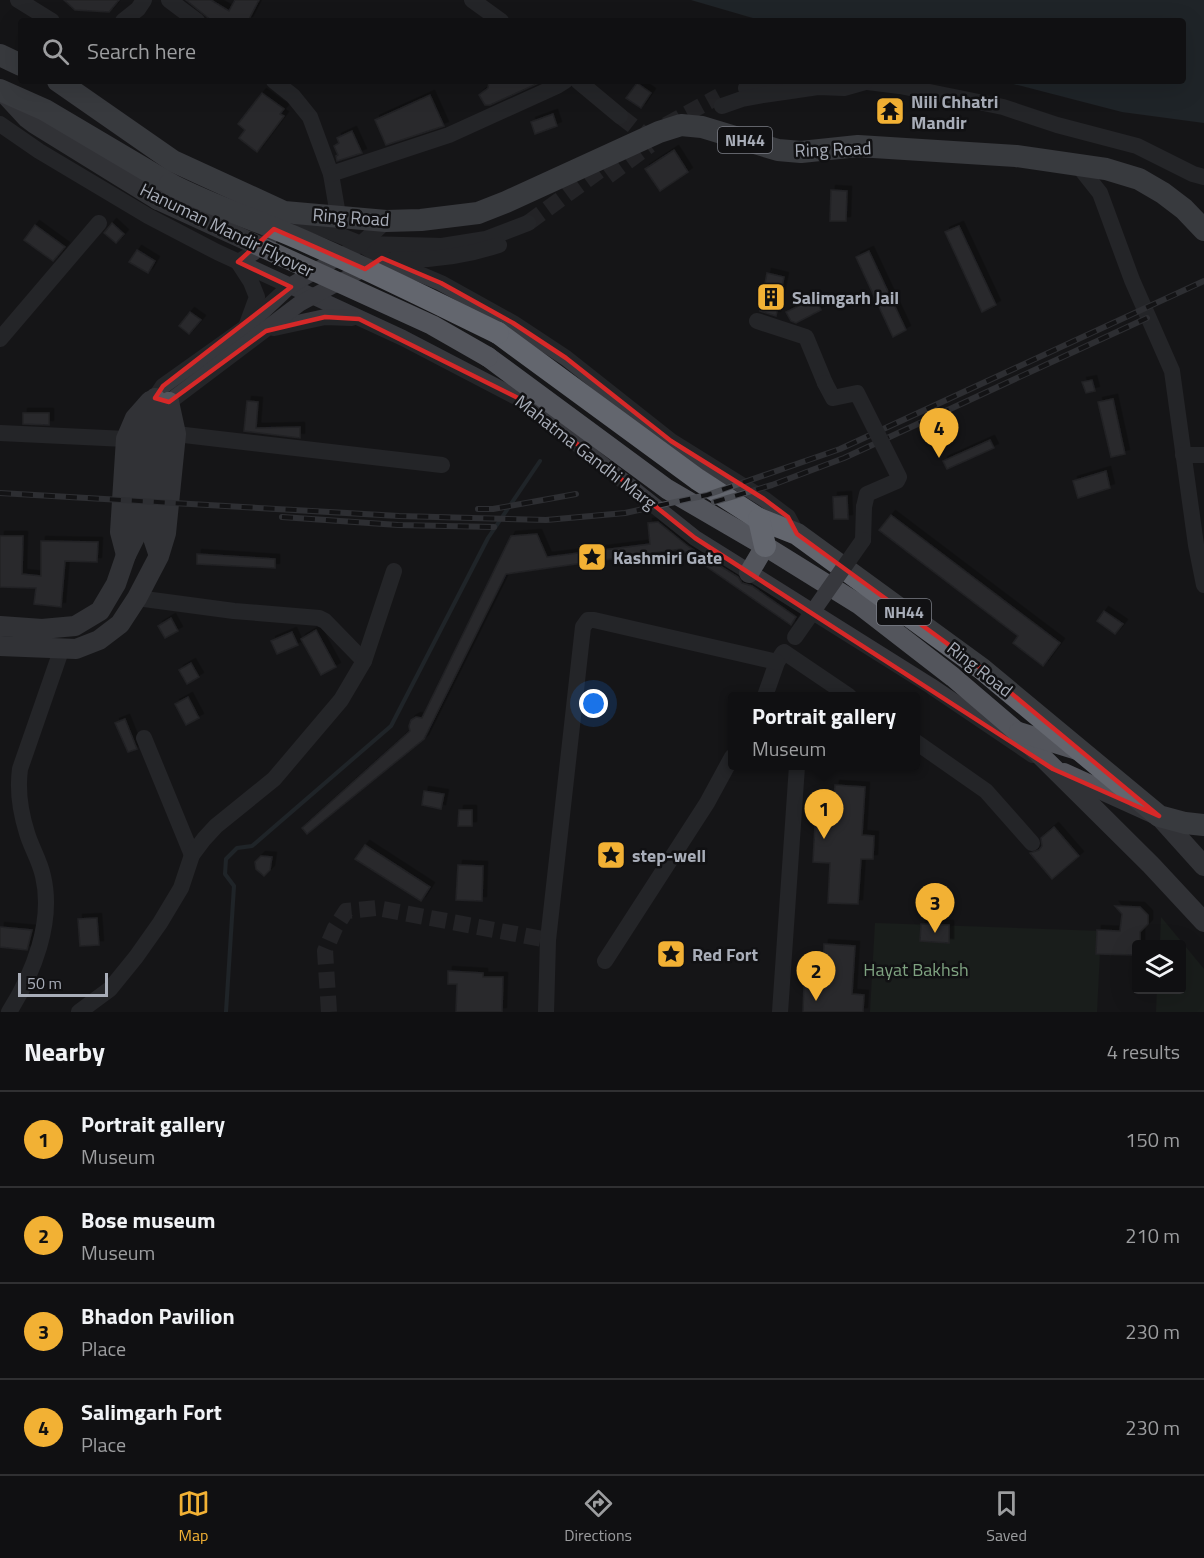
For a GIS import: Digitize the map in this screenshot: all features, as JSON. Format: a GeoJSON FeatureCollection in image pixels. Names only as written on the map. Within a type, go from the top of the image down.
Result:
{"type":"FeatureCollection","features":[{"type":"Feature","properties":{"kind":"highway"},"geometry":{"type":"LineString","coordinates":[[0,55],[18,64]]}},
{"type":"Feature","properties":{"kind":"highway"},"geometry":{"type":"LineString","coordinates":[[62,84],[173,161],[284,212]]}},
{"type":"Feature","properties":{"kind":"highway","name":"Hanuman Mandir Flyover"},"geometry":{"type":"LineString","coordinates":[[1,91],[40,117],[201,200],[288,234],[498,333],[634,431]]}},
{"type":"Feature","properties":{"kind":"highway","name":"Ring Road"},"geometry":{"type":"LineString","coordinates":[[284,212],[386,220],[421,220],[478,213],[659,132],[681,125],[702,127],[778,150],[801,152],[858,146],[1016,156],[1106,168],[1139,179],[1184,208],[1204,230]]}},
{"type":"Feature","properties":{"kind":"highway"},"geometry":{"type":"LineString","coordinates":[[634,431],[672,441]]}},
{"type":"Feature","properties":{"kind":"highway","name":"Ring Road"},"geometry":{"type":"LineString","coordinates":[[634,431],[698,479],[759,519],[797,534],[982,669],[1159,816],[1204,825]]}},
{"type":"Feature","properties":{"kind":"highway"},"geometry":{"type":"LineString","coordinates":[[759,519],[765,546]]}},
{"type":"Feature","properties":{"kind":"main road","name":"Hanuman Mandir Flyover"},"geometry":{"type":"LineString","coordinates":[[40,117],[158,200],[432,325],[488,357],[667,489],[765,546]]}},
{"type":"Feature","properties":{"kind":"main road"},"geometry":{"type":"LineString","coordinates":[[0,646],[76,649],[99,640],[120,624],[137,598],[159,556],[166,533],[176,434],[162,400]]}},
{"type":"Feature","properties":{"kind":"main road"},"geometry":{"type":"LineString","coordinates":[[126,555],[120,532],[126,439],[135,418],[147,403],[162,400]]}},
{"type":"Feature","properties":{"kind":"main road"},"geometry":{"type":"LineString","coordinates":[[0,626],[42,629],[75,626],[100,611],[116,584],[135,537],[143,441],[162,400]]}},
{"type":"Feature","properties":{"kind":"main road"},"geometry":{"type":"LineString","coordinates":[[159,556],[152,536],[162,400]]}},
{"type":"Feature","properties":{"kind":"main road"},"geometry":{"type":"LineString","coordinates":[[749,573],[765,546]]}},
{"type":"Feature","properties":{"kind":"main road","name":"Mahatma Gandhi Marg"},"geometry":{"type":"LineString","coordinates":[[765,546],[860,604],[953,677],[1015,730],[1151,865],[1204,922]]}},
{"type":"Feature","properties":{"kind":"main road"},"geometry":{"type":"LineString","coordinates":[[1015,730],[1085,753]]}},
{"type":"Feature","properties":{"kind":"main road"},"geometry":{"type":"LineString","coordinates":[[1053,769],[1159,816],[1204,866]]}},
{"type":"Feature","properties":{"kind":"street"},"geometry":{"type":"LineString","coordinates":[[18,0],[47,18]]}},
{"type":"Feature","properties":{"kind":"street"},"geometry":{"type":"LineString","coordinates":[[127,18],[138,9],[144,0]]}},
{"type":"Feature","properties":{"kind":"street"},"geometry":{"type":"LineString","coordinates":[[169,0],[193,18]]}},
{"type":"Feature","properties":{"kind":"street"},"geometry":{"type":"LineString","coordinates":[[472,0],[497,18]]}},
{"type":"Feature","properties":{"kind":"street"},"geometry":{"type":"LineString","coordinates":[[278,84],[292,96],[310,117],[331,174],[338,215]]}},
{"type":"Feature","properties":{"kind":"street"},"geometry":{"type":"LineString","coordinates":[[331,174],[449,135],[560,84]]}},
{"type":"Feature","properties":{"kind":"street"},"geometry":{"type":"LineString","coordinates":[[582,84],[620,116]]}},
{"type":"Feature","properties":{"kind":"street"},"geometry":{"type":"LineString","coordinates":[[767,84],[720,101],[818,87],[844,88],[857,84]]}},
{"type":"Feature","properties":{"kind":"street"},"geometry":{"type":"LineString","coordinates":[[882,84],[1003,107],[1057,125],[1137,146],[1200,179]]}},
{"type":"Feature","properties":{"kind":"street","name":"Mahatma Gandhi Marg"},"geometry":{"type":"LineString","coordinates":[[0,124],[39,151],[148,216],[217,252],[403,338],[522,400],[695,538],[931,686],[1053,769]]}},
{"type":"Feature","properties":{"kind":"street"},"geometry":{"type":"LineString","coordinates":[[1077,164],[1100,193],[1132,280],[1168,358],[1175,387],[1196,545],[1204,585]]}},
{"type":"Feature","properties":{"kind":"street"},"geometry":{"type":"LineString","coordinates":[[246,327],[256,297],[251,282],[238,262],[253,253],[268,239],[284,212],[361,244],[382,258],[441,283],[513,323],[566,358],[672,441],[764,499],[788,518],[797,534]]}},
{"type":"Feature","properties":{"kind":"street"},"geometry":{"type":"LineString","coordinates":[[162,400],[163,386],[246,327],[290,286],[361,244],[386,220]]}},
{"type":"Feature","properties":{"kind":"street"},"geometry":{"type":"LineString","coordinates":[[0,339],[99,223]]}},
{"type":"Feature","properties":{"kind":"street"},"geometry":{"type":"LineString","coordinates":[[162,400],[266,331],[299,304],[382,258],[423,260],[476,253],[506,243],[530,227],[486,239],[442,246],[361,244]]}},
{"type":"Feature","properties":{"kind":"street"},"geometry":{"type":"LineString","coordinates":[[266,331],[325,317],[359,319]]}},
{"type":"Feature","properties":{"kind":"street"},"geometry":{"type":"LineString","coordinates":[[757,321],[806,337],[833,398],[857,393],[898,477],[897,481],[867,494],[864,507],[863,540],[781,657],[767,692]]}},
{"type":"Feature","properties":{"kind":"street"},"geometry":{"type":"LineString","coordinates":[[0,433],[126,439]]}},
{"type":"Feature","properties":{"kind":"street"},"geometry":{"type":"LineString","coordinates":[[176,434],[442,465]]}},
{"type":"Feature","properties":{"kind":"street"},"geometry":{"type":"LineString","coordinates":[[1183,455],[1204,455]]}},
{"type":"Feature","properties":{"kind":"street"},"geometry":{"type":"LineString","coordinates":[[79,1012],[110,990],[136,957],[181,888],[192,855],[216,826],[274,780],[341,700],[364,661],[394,571]]}},
{"type":"Feature","properties":{"kind":"street"},"geometry":{"type":"LineString","coordinates":[[137,598],[234,611],[319,618],[325,621],[364,661]]}},
{"type":"Feature","properties":{"kind":"street"},"geometry":{"type":"LineString","coordinates":[[546,1012],[548,940],[582,627],[588,620],[781,657],[842,692]]}},
{"type":"Feature","properties":{"kind":"street"},"geometry":{"type":"LineString","coordinates":[[9,1012],[25,987],[39,950],[45,919],[43,877],[26,832],[20,806],[18,786],[20,769],[63,648]]}},
{"type":"Feature","properties":{"kind":"street"},"geometry":{"type":"LineString","coordinates":[[144,738],[192,855]]}},
{"type":"Feature","properties":{"kind":"street"},"geometry":{"type":"LineString","coordinates":[[920,745],[986,790],[1032,843]]}},
{"type":"Feature","properties":{"kind":"street"},"geometry":{"type":"LineString","coordinates":[[605,961],[707,803],[728,765]]}},
{"type":"Feature","properties":{"kind":"street"},"geometry":{"type":"LineString","coordinates":[[780,1012],[797,770]]}},
{"type":"Feature","properties":{"kind":"highlighted area"},"geometry":{"type":"Polygon","coordinates":[[[274,229],[365,269],[382,258],[441,283],[513,323],[566,358],[671,441],[764,499],[788,517],[797,534],[982,669],[1159,816],[1053,769],[695,538],[522,400],[359,319],[325,317],[266,331],[169,402],[155,398],[163,386],[291,287],[238,262],[274,229]]]}},
{"type":"Feature","properties":{"kind":"green space"},"geometry":{"type":"Polygon","coordinates":[[[1161,917],[1180,940],[1160,940],[1161,917]]]}},
{"type":"Feature","properties":{"kind":"green space","name":"Hayat Bakhsh"},"geometry":{"type":"Polygon","coordinates":[[[875,923],[1101,931],[1097,1012],[870,1012],[875,923]]]}},
{"type":"Feature","properties":{"kind":"green space"},"geometry":{"type":"Polygon","coordinates":[[[1186,947],[1204,969],[1204,1012],[1156,1012],[1157,994],[1186,994],[1186,947]]]}},
{"type":"Feature","properties":{"kind":"shaded area"},"geometry":{"type":"Polygon","coordinates":[[[691,0],[1204,0],[1204,123],[1122,112],[1014,84],[1186,84],[1186,18],[753,18],[691,0]]]}},
{"type":"Feature","properties":{"kind":"building"},"geometry":{"type":"Polygon","coordinates":[[[64,0],[119,0],[109,12],[75,10],[64,0]]]}},
{"type":"Feature","properties":{"kind":"building"},"geometry":{"type":"Polygon","coordinates":[[[186,0],[211,0],[229,11],[235,0],[259,0],[250,18],[208,18],[186,0]]]}},
{"type":"Feature","properties":{"kind":"building"},"geometry":{"type":"Polygon","coordinates":[[[489,84],[536,84],[490,105],[485,105],[479,95],[488,88],[489,84]]]}},
{"type":"Feature","properties":{"kind":"building"},"geometry":{"type":"Polygon","coordinates":[[[636,84],[651,93],[641,108],[626,98],[636,84]]]}},
{"type":"Feature","properties":{"kind":"building"},"geometry":{"type":"Polygon","coordinates":[[[262,93],[284,109],[280,114],[284,116],[257,152],[239,138],[245,130],[238,124],[262,93]]]}},
{"type":"Feature","properties":{"kind":"building"},"geometry":{"type":"Polygon","coordinates":[[[430,95],[444,126],[386,145],[375,120],[430,95]]]}},
{"type":"Feature","properties":{"kind":"building"},"geometry":{"type":"Polygon","coordinates":[[[553,114],[557,126],[535,134],[531,122],[553,114]]]}},
{"type":"Feature","properties":{"kind":"building"},"geometry":{"type":"Polygon","coordinates":[[[352,131],[362,153],[337,161],[336,156],[338,155],[334,146],[339,143],[337,138],[352,131]]]}},
{"type":"Feature","properties":{"kind":"building"},"geometry":{"type":"Polygon","coordinates":[[[674,150],[688,172],[660,191],[645,169],[674,150]]]}},
{"type":"Feature","properties":{"kind":"building"},"geometry":{"type":"Polygon","coordinates":[[[831,190],[847,191],[846,221],[830,221],[831,190]]]}},
{"type":"Feature","properties":{"kind":"building"},"geometry":{"type":"Polygon","coordinates":[[[112,223],[124,234],[116,243],[104,233],[112,223]]]}},
{"type":"Feature","properties":{"kind":"building"},"geometry":{"type":"Polygon","coordinates":[[[35,225],[65,247],[53,261],[24,240],[35,225]]]}},
{"type":"Feature","properties":{"kind":"building"},"geometry":{"type":"Polygon","coordinates":[[[959,226],[996,305],[982,312],[945,232],[959,226]]]}},
{"type":"Feature","properties":{"kind":"building"},"geometry":{"type":"Polygon","coordinates":[[[137,250],[155,261],[148,273],[129,262],[137,250]]]}},
{"type":"Feature","properties":{"kind":"building"},"geometry":{"type":"Polygon","coordinates":[[[869,251],[906,330],[893,337],[856,257],[869,251]]]}},
{"type":"Feature","properties":{"kind":"building","name":"Salimgarh Jail"},"geometry":{"type":"Polygon","coordinates":[[[767,273],[784,277],[776,316],[760,311],[767,273]]]}},
{"type":"Feature","properties":{"kind":"building"},"geometry":{"type":"Polygon","coordinates":[[[815,298],[821,310],[796,323],[791,321],[786,312],[815,298]]]}},
{"type":"Feature","properties":{"kind":"building"},"geometry":{"type":"Polygon","coordinates":[[[190,312],[201,320],[189,334],[179,326],[190,312]]]}},
{"type":"Feature","properties":{"kind":"building"},"geometry":{"type":"Polygon","coordinates":[[[1092,380],[1095,391],[1086,393],[1082,382],[1092,380]]]}},
{"type":"Feature","properties":{"kind":"building"},"geometry":{"type":"Polygon","coordinates":[[[1113,399],[1125,454],[1111,457],[1098,402],[1113,399]]]}},
{"type":"Feature","properties":{"kind":"building"},"geometry":{"type":"Polygon","coordinates":[[[247,401],[258,402],[256,428],[300,427],[300,438],[244,431],[247,401]]]}},
{"type":"Feature","properties":{"kind":"building"},"geometry":{"type":"Polygon","coordinates":[[[23,413],[49,413],[49,425],[23,424],[23,413]]]}},
{"type":"Feature","properties":{"kind":"building"},"geometry":{"type":"Polygon","coordinates":[[[990,440],[994,448],[947,469],[943,461],[990,440]]]}},
{"type":"Feature","properties":{"kind":"building"},"geometry":{"type":"Polygon","coordinates":[[[1106,471],[1110,488],[1078,498],[1073,481],[1106,471]]]}},
{"type":"Feature","properties":{"kind":"building"},"geometry":{"type":"Polygon","coordinates":[[[847,496],[848,519],[834,519],[833,497],[847,496]]]}},
{"type":"Feature","properties":{"kind":"building"},"geometry":{"type":"Polygon","coordinates":[[[891,515],[1060,643],[1043,666],[1013,643],[1018,636],[879,530],[891,515]]]}},
{"type":"Feature","properties":{"kind":"building"},"geometry":{"type":"Polygon","coordinates":[[[658,522],[689,547],[738,577],[742,583],[752,586],[796,617],[791,625],[681,549],[506,574],[424,739],[307,834],[302,828],[410,731],[411,720],[416,717],[422,718],[511,536],[537,534],[547,557],[650,544],[648,523],[658,522]]]}},
{"type":"Feature","properties":{"kind":"building"},"geometry":{"type":"Polygon","coordinates":[[[0,536],[23,536],[22,574],[41,576],[41,541],[98,542],[97,562],[65,561],[61,607],[34,604],[36,588],[0,587],[0,536]]]}},
{"type":"Feature","properties":{"kind":"building"},"geometry":{"type":"Polygon","coordinates":[[[197,554],[275,559],[275,568],[197,564],[197,554]]]}},
{"type":"Feature","properties":{"kind":"building"},"geometry":{"type":"Polygon","coordinates":[[[1104,611],[1123,624],[1115,634],[1097,621],[1104,611]]]}},
{"type":"Feature","properties":{"kind":"building"},"geometry":{"type":"Polygon","coordinates":[[[171,618],[178,631],[165,638],[158,626],[171,618]]]}},
{"type":"Feature","properties":{"kind":"building"},"geometry":{"type":"Polygon","coordinates":[[[316,630],[336,667],[321,675],[301,639],[316,630]]]}},
{"type":"Feature","properties":{"kind":"building"},"geometry":{"type":"Polygon","coordinates":[[[292,632],[298,645],[277,654],[271,641],[292,632]]]}},
{"type":"Feature","properties":{"kind":"building"},"geometry":{"type":"Polygon","coordinates":[[[191,663],[199,677],[187,684],[179,670],[191,663]]]}},
{"type":"Feature","properties":{"kind":"building"},"geometry":{"type":"Polygon","coordinates":[[[188,697],[199,718],[186,725],[175,704],[188,697]]]}},
{"type":"Feature","properties":{"kind":"building"},"geometry":{"type":"Polygon","coordinates":[[[125,719],[137,749],[128,752],[115,723],[125,719]]]}},
{"type":"Feature","properties":{"kind":"building"},"geometry":{"type":"Polygon","coordinates":[[[835,785],[865,787],[862,835],[874,836],[873,859],[861,859],[858,904],[828,903],[830,863],[813,862],[815,825],[832,826],[835,785]]]}},
{"type":"Feature","properties":{"kind":"building"},"geometry":{"type":"Polygon","coordinates":[[[424,791],[444,794],[441,809],[422,805],[424,791]]]}},
{"type":"Feature","properties":{"kind":"building"},"geometry":{"type":"Polygon","coordinates":[[[459,810],[472,810],[472,826],[458,826],[459,810]]]}},
{"type":"Feature","properties":{"kind":"building"},"geometry":{"type":"Polygon","coordinates":[[[1054,827],[1079,856],[1052,879],[1030,853],[1039,850],[1042,846],[1041,838],[1054,827]]]}},
{"type":"Feature","properties":{"kind":"building"},"geometry":{"type":"Polygon","coordinates":[[[365,845],[430,887],[421,901],[355,859],[365,845]]]}},
{"type":"Feature","properties":{"kind":"building"},"geometry":{"type":"Polygon","coordinates":[[[261,856],[272,857],[270,870],[264,876],[256,869],[255,862],[261,856]]]}},
{"type":"Feature","properties":{"kind":"building"},"geometry":{"type":"Polygon","coordinates":[[[458,865],[483,866],[482,901],[456,900],[458,865]]]}},
{"type":"Feature","properties":{"kind":"building"},"geometry":{"type":"Polygon","coordinates":[[[1115,906],[1140,907],[1148,915],[1148,924],[1140,932],[1140,940],[1132,940],[1132,955],[1096,954],[1097,930],[1120,931],[1122,914],[1115,906]]]}},
{"type":"Feature","properties":{"kind":"building"},"geometry":{"type":"Polygon","coordinates":[[[97,918],[99,945],[80,946],[78,919],[97,918]]]}},
{"type":"Feature","properties":{"kind":"building"},"geometry":{"type":"Polygon","coordinates":[[[921,924],[949,925],[949,943],[920,941],[921,924]]]}},
{"type":"Feature","properties":{"kind":"building"},"geometry":{"type":"Polygon","coordinates":[[[0,927],[32,930],[27,950],[0,947],[0,927]]]}},
{"type":"Feature","properties":{"kind":"building"},"geometry":{"type":"Polygon","coordinates":[[[824,944],[855,946],[852,994],[864,995],[863,1012],[803,1012],[804,984],[822,985],[824,944]]]}},
{"type":"Feature","properties":{"kind":"building"},"geometry":{"type":"Polygon","coordinates":[[[448,971],[483,973],[483,977],[503,977],[502,1012],[456,1012],[457,984],[448,984],[448,971]]]}},
{"type":"Feature","properties":{"kind":"waterway"},"geometry":{"type":"LineString","coordinates":[[226,1012],[234,886],[225,874],[226,859],[237,848],[252,846],[391,726],[488,538],[540,461]]}},
{"type":"Feature","properties":{"kind":"tunnel"},"geometry":{"type":"LineString","coordinates":[[666,125],[719,96]]}},
{"type":"Feature","properties":{"kind":"tunnel"},"geometry":{"type":"LineString","coordinates":[[620,116],[646,136]]}},
{"type":"Feature","properties":{"kind":"tunnel"},"geometry":{"type":"LineString","coordinates":[[608,176],[650,145]]}},
{"type":"Feature","properties":{"kind":"tunnel"},"geometry":{"type":"LineString","coordinates":[[528,223],[614,160]]}},
{"type":"Feature","properties":{"kind":"tunnel"},"geometry":{"type":"LineString","coordinates":[[329,1012],[325,951],[335,928],[346,911],[377,908],[548,940]]}},
{"type":"Feature","properties":{"kind":"railway"},"geometry":{"type":"LineString","coordinates":[[0,493],[399,516],[546,520],[625,513],[707,495],[840,449],[1204,281]]}},
{"type":"Feature","properties":{"kind":"railway"},"geometry":{"type":"LineString","coordinates":[[714,502],[772,485],[844,458],[1147,318]]}},
{"type":"Feature","properties":{"kind":"railway"},"geometry":{"type":"LineString","coordinates":[[478,509],[493,509],[576,494]]}},
{"type":"Feature","properties":{"kind":"railway"},"geometry":{"type":"LineString","coordinates":[[282,517],[398,525],[494,527]]}},
{"type":"Feature","properties":{"kind":"place","name":"Nili Chhatri Mandir"},"geometry":{"type":"Point","coordinates":[890,111]}},
{"type":"Feature","properties":{"kind":"place","name":"Salimgarh Jail"},"geometry":{"type":"Point","coordinates":[771,297]}},
{"type":"Feature","properties":{"kind":"place","name":"Salimgarh Fort"},"geometry":{"type":"Point","coordinates":[939,458]}},
{"type":"Feature","properties":{"kind":"place","name":"Kashmiri Gate"},"geometry":{"type":"Point","coordinates":[592,557]}},
{"type":"Feature","properties":{"kind":"place","name":"Portrait gallery"},"geometry":{"type":"Point","coordinates":[824,839]}},
{"type":"Feature","properties":{"kind":"place","name":"step-well"},"geometry":{"type":"Point","coordinates":[611,855]}},
{"type":"Feature","properties":{"kind":"place","name":"Bhadon Pavilion"},"geometry":{"type":"Point","coordinates":[935,933]}},
{"type":"Feature","properties":{"kind":"place","name":"Red Fort"},"geometry":{"type":"Point","coordinates":[671,954]}},
{"type":"Feature","properties":{"kind":"place","name":"Bose museum"},"geometry":{"type":"Point","coordinates":[816,1001]}}]}
